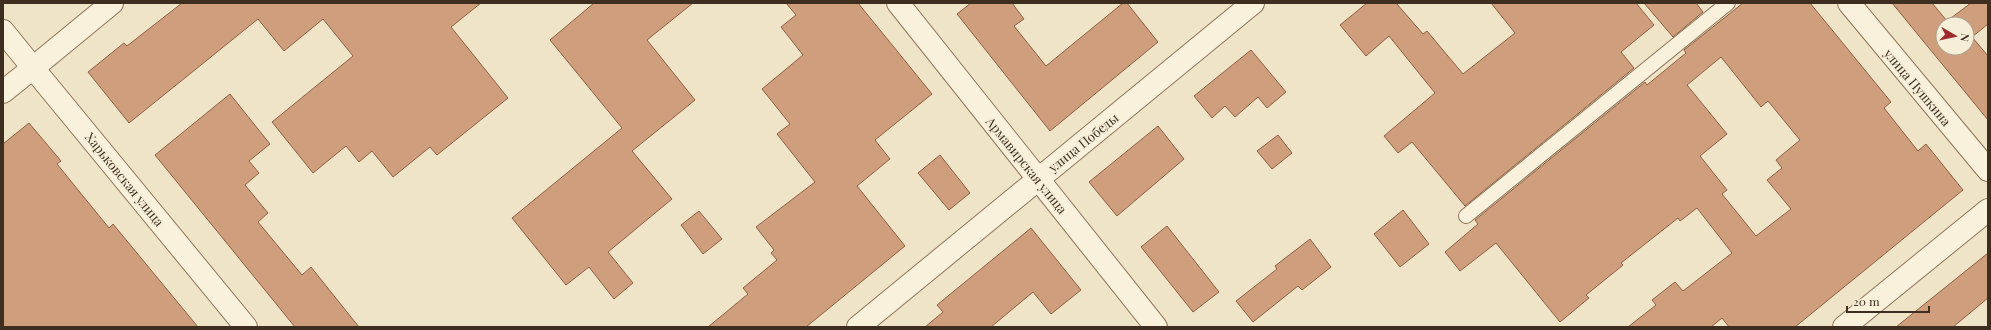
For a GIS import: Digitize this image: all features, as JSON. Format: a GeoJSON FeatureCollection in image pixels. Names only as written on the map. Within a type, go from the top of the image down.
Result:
{"type":"FeatureCollection","features":[{"type":"Feature","properties":{"kind":"street"},"geometry":{"type":"LineString","coordinates":[[3,92],[112,3]]}},
{"type":"Feature","properties":{"kind":"street","name":"Армавирская улица"},"geometry":{"type":"LineString","coordinates":[[898,3],[1156,327]]}},
{"type":"Feature","properties":{"kind":"street","name":"улица Победы"},"geometry":{"type":"LineString","coordinates":[[858,327],[1253,3]]}},
{"type":"Feature","properties":{"kind":"street","name":"улица Пушкина"},"geometry":{"type":"LineString","coordinates":[[1849,3],[1988,170]]}},
{"type":"Feature","properties":{"kind":"street","name":"Харьковская улица"},"geometry":{"type":"LineString","coordinates":[[3,32],[246,327]]}},
{"type":"Feature","properties":{"kind":"street"},"geometry":{"type":"LineString","coordinates":[[1844,327],[1988,210]]}},
{"type":"Feature","properties":{"kind":"lane"},"geometry":{"type":"LineString","coordinates":[[1466,216],[1728,3]]}},
{"type":"Feature","properties":{"kind":"building"},"geometry":{"type":"Polygon","coordinates":[[[182,3],[481,3],[451,27],[508,98],[437,155],[430,147],[393,177],[372,151],[359,162],[346,146],[313,173],[272,122],[353,56],[323,19],[284,51],[258,19],[129,123],[88,72],[124,43],[127,46],[182,3]]]}},
{"type":"Feature","properties":{"kind":"building"},"geometry":{"type":"Polygon","coordinates":[[[594,3],[693,3],[647,40],[695,100],[632,151],[672,199],[608,252],[633,283],[614,299],[589,267],[566,285],[512,218],[622,128],[550,40],[594,3]]]}},
{"type":"Feature","properties":{"kind":"building"},"geometry":{"type":"Polygon","coordinates":[[[786,3],[858,3],[932,94],[875,140],[890,159],[857,186],[905,246],[806,327],[708,327],[748,294],[743,288],[777,260],[771,253],[774,250],[756,227],[815,182],[777,134],[790,124],[762,89],[803,55],[781,27],[796,15],[786,3]]]}},
{"type":"Feature","properties":{"kind":"building"},"geometry":{"type":"Polygon","coordinates":[[[971,3],[1012,3],[1024,19],[1014,26],[1046,66],[1123,3],[1127,3],[1158,42],[1050,131],[957,14],[971,3]]]}},
{"type":"Feature","properties":{"kind":"building"},"geometry":{"type":"Polygon","coordinates":[[[1367,3],[1396,3],[1423,34],[1427,31],[1463,74],[1515,33],[1491,3],[1636,3],[1654,25],[1621,52],[1634,68],[1465,206],[1412,142],[1398,153],[1384,136],[1435,93],[1389,36],[1366,56],[1340,25],[1367,3]]]}},
{"type":"Feature","properties":{"kind":"building"},"geometry":{"type":"Polygon","coordinates":[[[1644,3],[1696,3],[1703,12],[1673,37],[1644,3]]]}},
{"type":"Feature","properties":{"kind":"building"},"geometry":{"type":"Polygon","coordinates":[[[1743,3],[1810,3],[1891,102],[1884,108],[1918,151],[1926,144],[1963,190],[1795,327],[1729,327],[1722,318],[1711,327],[1628,327],[1656,305],[1652,300],[1675,282],[1683,291],[1732,253],[1697,208],[1680,221],[1678,218],[1621,263],[1623,265],[1586,295],[1589,298],[1560,322],[1496,243],[1460,271],[1445,252],[1478,224],[1475,220],[1645,82],[1647,85],[1686,53],[1684,50],[1743,3]],[[1721,57],[1687,85],[1727,134],[1700,156],[1727,190],[1722,194],[1756,236],[1791,209],[1767,180],[1782,168],[1776,160],[1800,140],[1768,101],[1761,107],[1721,57]]]}},
{"type":"Feature","properties":{"kind":"building"},"geometry":{"type":"Polygon","coordinates":[[[1892,3],[1932,3],[1943,16],[1935,16],[1935,55],[1892,3]]]}},
{"type":"Feature","properties":{"kind":"building"},"geometry":{"type":"Polygon","coordinates":[[[1971,3],[1988,3],[1988,24],[1975,35],[1975,16],[1954,16],[1971,3]]]}},
{"type":"Feature","properties":{"kind":"building"},"geometry":{"type":"Polygon","coordinates":[[[1975,41],[1988,56],[1988,120],[1935,56],[1975,56],[1975,41]]]}},
{"type":"Feature","properties":{"kind":"building"},"geometry":{"type":"Polygon","coordinates":[[[1251,50],[1286,92],[1267,108],[1258,97],[1235,117],[1225,106],[1212,118],[1194,96],[1251,50]]]}},
{"type":"Feature","properties":{"kind":"building"},"geometry":{"type":"Polygon","coordinates":[[[230,94],[270,144],[249,161],[259,173],[245,185],[268,213],[258,222],[302,275],[311,267],[359,327],[295,327],[155,155],[230,94]]]}},
{"type":"Feature","properties":{"kind":"building"},"geometry":{"type":"Polygon","coordinates":[[[29,123],[61,161],[57,164],[109,228],[113,224],[198,327],[3,327],[3,144],[29,123]]]}},
{"type":"Feature","properties":{"kind":"building"},"geometry":{"type":"Polygon","coordinates":[[[1158,126],[1184,159],[1117,216],[1089,182],[1158,126]]]}},
{"type":"Feature","properties":{"kind":"building"},"geometry":{"type":"Polygon","coordinates":[[[1278,135],[1292,153],[1272,169],[1257,151],[1278,135]]]}},
{"type":"Feature","properties":{"kind":"building"},"geometry":{"type":"Polygon","coordinates":[[[940,155],[970,193],[949,210],[918,173],[940,155]]]}},
{"type":"Feature","properties":{"kind":"building"},"geometry":{"type":"Polygon","coordinates":[[[1403,210],[1429,244],[1400,267],[1374,234],[1403,210]]]}},
{"type":"Feature","properties":{"kind":"building"},"geometry":{"type":"Polygon","coordinates":[[[699,211],[722,239],[703,254],[681,225],[699,211]]]}},
{"type":"Feature","properties":{"kind":"building"},"geometry":{"type":"Polygon","coordinates":[[[1167,226],[1219,292],[1193,312],[1141,247],[1167,226]]]}},
{"type":"Feature","properties":{"kind":"building"},"geometry":{"type":"Polygon","coordinates":[[[1031,228],[1081,290],[1051,314],[1033,292],[991,327],[925,327],[943,312],[937,305],[1031,228]]]}},
{"type":"Feature","properties":{"kind":"building"},"geometry":{"type":"Polygon","coordinates":[[[1310,239],[1331,267],[1302,290],[1298,286],[1253,322],[1236,301],[1277,269],[1275,266],[1310,239]]]}},
{"type":"Feature","properties":{"kind":"building"},"geometry":{"type":"Polygon","coordinates":[[[1988,253],[1988,298],[1953,327],[1896,327],[1988,253]]]}}]}
